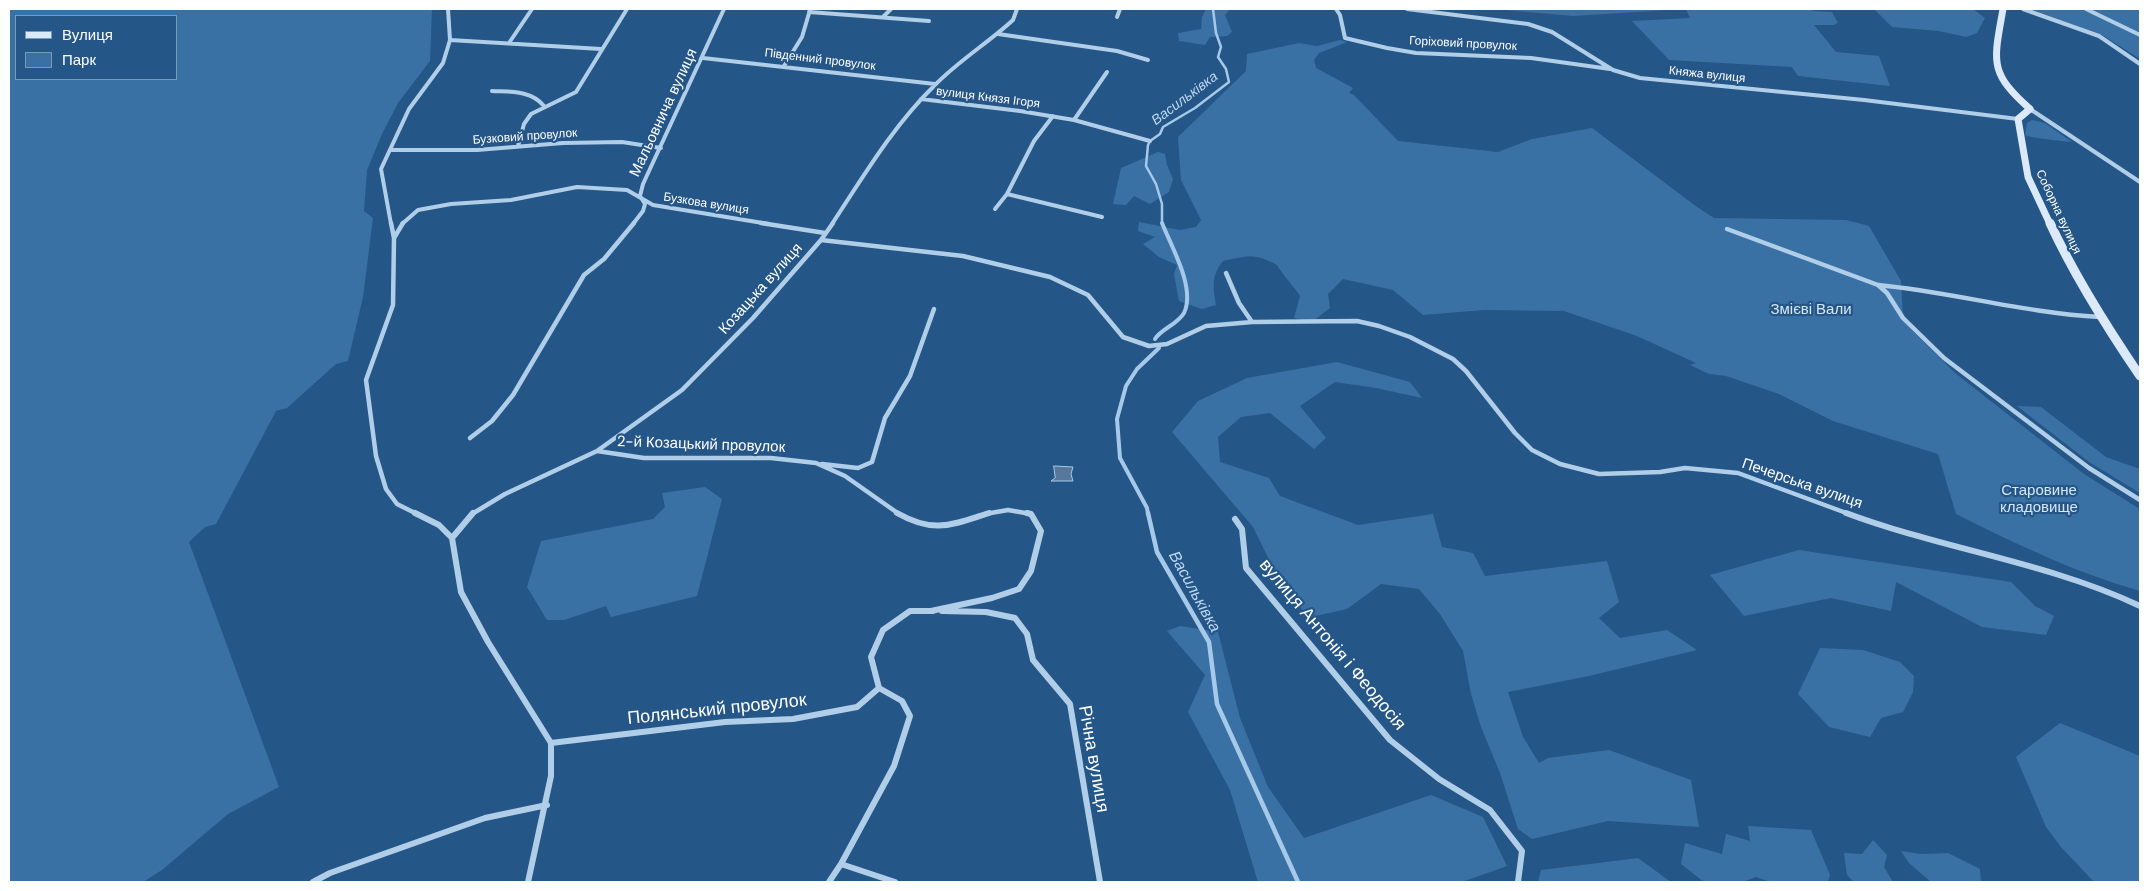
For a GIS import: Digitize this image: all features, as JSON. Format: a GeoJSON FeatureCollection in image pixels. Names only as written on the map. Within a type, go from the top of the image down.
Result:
{"type":"FeatureCollection","features":[{"type":"Feature","properties":{"kind":"main road"},"geometry":{"type":"LineString","coordinates":[[2003,9],[1996,51],[1999,74],[2010,89],[2030,109],[2018,119]]}},
{"type":"Feature","properties":{"kind":"main road","name":"Соборна вулиця"},"geometry":{"type":"LineString","coordinates":[[2018,119],[2026,174],[2066,256],[2100,317],[2140,376]]}},
{"type":"Feature","properties":{"kind":"street"},"geometry":{"type":"LineString","coordinates":[[448,9],[450,40],[443,63],[409,110],[381,169],[394,238],[394,305],[366,380],[376,456],[386,489],[398,504],[439,525],[452,538],[461,592],[488,642],[551,743],[552,776],[528,882]]}},
{"type":"Feature","properties":{"kind":"street"},"geometry":{"type":"LineString","coordinates":[[509,43],[532,9]]}},
{"type":"Feature","properties":{"kind":"street"},"geometry":{"type":"LineString","coordinates":[[518,146],[524,124],[531,114],[576,92],[627,9]]}},
{"type":"Feature","properties":{"kind":"street","name":"Мальовнича вулиця"},"geometry":{"type":"LineString","coordinates":[[470,438],[492,421],[513,395],[584,275],[604,259],[643,211],[645,204],[640,196],[643,184],[724,9]]}},
{"type":"Feature","properties":{"kind":"street"},"geometry":{"type":"LineString","coordinates":[[883,17],[891,9]]}},
{"type":"Feature","properties":{"kind":"street","name":"Козацька вулиця"},"geometry":{"type":"LineString","coordinates":[[452,538],[474,512],[505,494],[597,450],[682,390],[753,318],[821,240],[888,140],[921,99],[935,84],[1013,20],[1017,9]]}},
{"type":"Feature","properties":{"kind":"street"},"geometry":{"type":"LineString","coordinates":[[1117,17],[1120,9]]}},
{"type":"Feature","properties":{"kind":"street","name":"Горіховий провулок"},"geometry":{"type":"LineString","coordinates":[[1336,9],[1340,13],[1342,31],[1346,38],[1374,45],[1425,53],[1522,57],[1571,62],[1613,70]]}},
{"type":"Feature","properties":{"kind":"street","name":"Княжа вулиця"},"geometry":{"type":"LineString","coordinates":[[1407,9],[1528,24],[1552,32],[1613,70],[1640,78],[1864,100],[2018,119]]}},
{"type":"Feature","properties":{"kind":"street"},"geometry":{"type":"LineString","coordinates":[[2023,9],[2099,36],[2140,64]]}},
{"type":"Feature","properties":{"kind":"street"},"geometry":{"type":"LineString","coordinates":[[2086,9],[2140,35]]}},
{"type":"Feature","properties":{"kind":"street"},"geometry":{"type":"LineString","coordinates":[[784,66],[802,38],[810,10],[929,21]]}},
{"type":"Feature","properties":{"kind":"street"},"geometry":{"type":"LineString","coordinates":[[998,34],[1109,49],[1148,60]]}},
{"type":"Feature","properties":{"kind":"street"},"geometry":{"type":"LineString","coordinates":[[450,40],[601,49]]}},
{"type":"Feature","properties":{"kind":"street","name":"Південний провулок"},"geometry":{"type":"LineString","coordinates":[[702,58],[935,84]]}},
{"type":"Feature","properties":{"kind":"street"},"geometry":{"type":"LineString","coordinates":[[1074,120],[1107,72]]}},
{"type":"Feature","properties":{"kind":"street"},"geometry":{"type":"LineString","coordinates":[[492,91],[528,94],[541,100],[544,106]]}},
{"type":"Feature","properties":{"kind":"street","name":"вулиця Князя Ігоря"},"geometry":{"type":"LineString","coordinates":[[921,99],[1074,120],[1150,141]]}},
{"type":"Feature","properties":{"kind":"street"},"geometry":{"type":"LineString","coordinates":[[2030,109],[2140,182]]}},
{"type":"Feature","properties":{"kind":"street","name":"вулиця Князя Ігоря"},"geometry":{"type":"LineString","coordinates":[[995,209],[1007,194],[1034,141],[1052,116]]}},
{"type":"Feature","properties":{"kind":"street","name":"Бузковий провулок"},"geometry":{"type":"LineString","coordinates":[[390,150],[477,150],[518,146],[622,142],[661,148]]}},
{"type":"Feature","properties":{"kind":"street","name":"Бузкова вулиця"},"geometry":{"type":"LineString","coordinates":[[394,238],[404,220],[418,210],[451,204],[512,200],[577,187],[627,190],[654,205],[825,233]]}},
{"type":"Feature","properties":{"kind":"street"},"geometry":{"type":"LineString","coordinates":[[1007,194],[1102,217]]}},
{"type":"Feature","properties":{"kind":"street"},"geometry":{"type":"LineString","coordinates":[[1727,229],[1878,285],[1923,289],[1979,302],[2100,317]]}},
{"type":"Feature","properties":{"kind":"street"},"geometry":{"type":"LineString","coordinates":[[821,240],[963,256],[1050,277],[1088,295],[1123,337],[1149,346],[1167,344],[1206,326],[1252,322],[1239,303],[1226,273]]}},
{"type":"Feature","properties":{"kind":"street"},"geometry":{"type":"LineString","coordinates":[[1878,285],[1887,293],[1903,318],[1944,358],[2089,468],[2140,500]]}},
{"type":"Feature","properties":{"kind":"street"},"geometry":{"type":"LineString","coordinates":[[817,464],[858,468],[872,462],[885,418],[910,376],[934,310]]}},
{"type":"Feature","properties":{"kind":"street","name":"Печерська вулиця"},"geometry":{"type":"LineString","coordinates":[[1252,322],[1357,321],[1380,326],[1410,337],[1453,359],[1466,371],[1514,432],[1532,450],[1560,464],[1599,474],[1660,472],[1685,468],[1738,473],[1844,513],[1920,538],[2004,560],[2108,591],[2140,606]]}},
{"type":"Feature","properties":{"kind":"street","name":"2-й Козацький провулок"},"geometry":{"type":"LineString","coordinates":[[597,450],[616,456],[704,459],[765,457],[817,464],[845,477],[904,518],[929,526],[952,526],[1002,509],[1031,514],[1041,531],[1031,571],[1019,588],[992,598],[931,611]]}},
{"type":"Feature","properties":{"kind":"street","name":"вулиця Антонія і Феодосія"},"geometry":{"type":"LineString","coordinates":[[1235,519],[1242,528],[1246,568],[1390,740],[1439,779],[1490,810],[1522,851],[1518,882]]}},
{"type":"Feature","properties":{"kind":"street","name":"Річна вулиця"},"geometry":{"type":"LineString","coordinates":[[879,688],[871,657],[883,630],[910,611],[986,612],[1014,618],[1027,634],[1032,660],[1070,704],[1100,882]]}},
{"type":"Feature","properties":{"kind":"street"},"geometry":{"type":"LineString","coordinates":[[829,882],[841,864],[894,766],[910,716],[902,701],[879,688]]}},
{"type":"Feature","properties":{"kind":"street","name":"Полянський провулок"},"geometry":{"type":"LineString","coordinates":[[551,743],[725,722],[793,719],[857,706],[879,688]]}},
{"type":"Feature","properties":{"kind":"street"},"geometry":{"type":"LineString","coordinates":[[313,882],[330,873],[484,818],[547,804]]}},
{"type":"Feature","properties":{"kind":"street"},"geometry":{"type":"LineString","coordinates":[[841,864],[895,882]]}},
{"type":"Feature","properties":{"kind":"green space"},"geometry":{"type":"Polygon","coordinates":[[[9,9],[432,9],[430,61],[398,103],[382,134],[367,170],[364,211],[373,218],[363,297],[348,361],[336,364],[287,408],[276,411],[216,524],[205,527],[189,542],[279,787],[228,814],[162,870],[143,882],[9,882],[9,9]]]}},
{"type":"Feature","properties":{"kind":"green space"},"geometry":{"type":"Polygon","coordinates":[[[1206,9],[1230,9],[1225,15],[1232,32],[1227,36],[1210,37],[1205,45],[1179,41],[1178,33],[1201,29],[1202,17],[1206,9]]]}},
{"type":"Feature","properties":{"kind":"green space"},"geometry":{"type":"Polygon","coordinates":[[[1494,9],[1684,9],[1573,16],[1494,9]]]}},
{"type":"Feature","properties":{"kind":"green space"},"geometry":{"type":"Polygon","coordinates":[[[1686,9],[1810,9],[1813,11],[1832,12],[1838,23],[1833,25],[1814,25],[1836,52],[1879,56],[1890,86],[1798,76],[1792,67],[1669,60],[1632,21],[1690,18],[1686,9]]]}},
{"type":"Feature","properties":{"kind":"green space"},"geometry":{"type":"Polygon","coordinates":[[[1874,9],[1973,9],[1985,18],[1977,33],[1966,37],[1939,31],[1892,27],[1874,9]]]}},
{"type":"Feature","properties":{"kind":"green space"},"geometry":{"type":"Polygon","coordinates":[[[2031,9],[2140,9],[2140,59],[2104,36],[2031,9]]]}},
{"type":"Feature","properties":{"kind":"green space","name":"Змієві Вали"},"geometry":{"type":"Polygon","coordinates":[[[1340,40],[1347,42],[1319,53],[1314,60],[1316,68],[1353,88],[1349,93],[1354,95],[1398,141],[1498,152],[1532,139],[1592,128],[1714,218],[1846,220],[1869,226],[1901,281],[1903,318],[1909,327],[1955,373],[2084,474],[2138,508],[2140,515],[2140,591],[2069,567],[1956,514],[1938,454],[1833,421],[1779,394],[1726,376],[1709,374],[1690,365],[1696,363],[1637,336],[1564,311],[1484,310],[1423,315],[1393,290],[1343,279],[1328,294],[1330,308],[1312,322],[1294,318],[1300,296],[1277,265],[1257,257],[1223,261],[1216,272],[1214,282],[1216,305],[1202,309],[1179,301],[1174,274],[1177,265],[1159,257],[1143,244],[1155,237],[1138,231],[1139,222],[1180,230],[1196,227],[1201,220],[1181,180],[1178,137],[1246,71],[1247,54],[1299,43],[1317,46],[1340,40]]]}},
{"type":"Feature","properties":{"kind":"green space"},"geometry":{"type":"Polygon","coordinates":[[[2032,120],[2045,123],[2072,142],[2025,135],[2027,123],[2032,120]]]}},
{"type":"Feature","properties":{"kind":"green space"},"geometry":{"type":"Polygon","coordinates":[[[1158,152],[1165,154],[1173,179],[1169,192],[1150,204],[1134,196],[1126,205],[1113,204],[1121,168],[1158,152]]]}},
{"type":"Feature","properties":{"kind":"green space"},"geometry":{"type":"Polygon","coordinates":[[[1337,362],[1410,382],[1422,398],[1376,388],[1335,382],[1300,406],[1326,438],[1314,449],[1270,413],[1241,417],[1218,437],[1220,462],[1269,478],[1280,496],[1358,525],[1433,514],[1442,547],[1473,553],[1485,576],[1607,561],[1619,602],[1599,618],[1620,638],[1667,630],[1697,650],[1589,676],[1508,692],[1523,737],[1539,763],[1548,758],[1609,750],[1691,780],[1699,827],[1608,821],[1532,839],[1518,829],[1500,773],[1481,727],[1471,694],[1463,651],[1440,614],[1419,589],[1381,584],[1347,609],[1311,617],[1287,596],[1253,527],[1172,432],[1198,401],[1247,378],[1337,362]]]}},
{"type":"Feature","properties":{"kind":"green space"},"geometry":{"type":"Polygon","coordinates":[[[2017,406],[2041,407],[2106,457],[2140,469],[2140,493],[2089,462],[2017,406]]]}},
{"type":"Feature","properties":{"kind":"green space"},"geometry":{"type":"Polygon","coordinates":[[[705,487],[722,499],[697,596],[611,617],[606,606],[564,620],[547,620],[527,587],[541,541],[653,519],[665,507],[662,493],[705,487]]]}},
{"type":"Feature","properties":{"kind":"green space"},"geometry":{"type":"Polygon","coordinates":[[[1799,550],[2011,582],[2035,606],[2054,616],[2046,635],[1982,627],[1896,582],[1891,611],[1831,598],[1744,616],[1710,575],[1799,550]]]}},
{"type":"Feature","properties":{"kind":"green space"},"geometry":{"type":"Polygon","coordinates":[[[1180,626],[1218,632],[1240,718],[1268,787],[1304,838],[1431,795],[1483,817],[1507,866],[1462,882],[1258,882],[1230,790],[1188,712],[1205,675],[1167,631],[1180,626]]]}},
{"type":"Feature","properties":{"kind":"green space"},"geometry":{"type":"Polygon","coordinates":[[[1820,648],[1863,650],[1900,662],[1914,676],[1913,692],[1903,712],[1881,718],[1870,737],[1829,727],[1798,694],[1820,648]]]}},
{"type":"Feature","properties":{"kind":"green space"},"geometry":{"type":"Polygon","coordinates":[[[2060,723],[2140,756],[2140,882],[2094,882],[2061,847],[2046,827],[2016,757],[2060,723]]]}},
{"type":"Feature","properties":{"kind":"green space"},"geometry":{"type":"Polygon","coordinates":[[[1748,826],[1811,830],[1830,875],[1828,882],[1770,882],[1756,877],[1743,882],[1704,882],[1681,864],[1685,843],[1722,854],[1726,834],[1750,841],[1748,826]]]}},
{"type":"Feature","properties":{"kind":"green space"},"geometry":{"type":"Polygon","coordinates":[[[1873,840],[1887,855],[1884,867],[1893,882],[1854,882],[1847,875],[1844,853],[1862,854],[1873,840]]]}},
{"type":"Feature","properties":{"kind":"green space"},"geometry":{"type":"Polygon","coordinates":[[[1901,851],[1921,854],[1948,853],[1980,869],[1981,882],[1931,882],[1909,863],[1901,851]]]}},
{"type":"Feature","properties":{"kind":"green space"},"geometry":{"type":"Polygon","coordinates":[[[1638,858],[1671,882],[1538,882],[1541,870],[1638,858]]]}},
{"type":"Feature","properties":{"kind":"shaded area"},"geometry":{"type":"Polygon","coordinates":[[[1054,466],[1073,467],[1071,474],[1073,481],[1051,481],[1055,478],[1054,466]]]}},
{"type":"Feature","properties":{"kind":"waterway","name":"Васильківка"},"geometry":{"type":"LineString","coordinates":[[1162,223],[1162,204],[1156,184],[1146,166],[1148,145],[1150,141],[1160,134],[1163,127],[1195,108],[1229,82],[1226,69],[1218,57],[1221,47],[1216,33],[1213,9]]}},
{"type":"Feature","properties":{"kind":"waterway","name":"Васильківка"},"geometry":{"type":"LineString","coordinates":[[1155,339],[1181,317],[1187,303],[1187,292],[1181,267],[1162,223]]}},
{"type":"Feature","properties":{"kind":"waterway","name":"Васильківка"},"geometry":{"type":"LineString","coordinates":[[1148,514],[1147,508],[1120,458],[1117,419],[1126,386],[1137,369],[1159,348]]}},
{"type":"Feature","properties":{"kind":"waterway","name":"Васильківка"},"geometry":{"type":"LineString","coordinates":[[1148,513],[1157,552],[1209,642],[1217,704],[1298,882]]}},
{"type":"Feature","properties":{"kind":"park label","name":"Старовине кладовище"},"geometry":{"type":"Point","coordinates":[2039,500]}}]}
